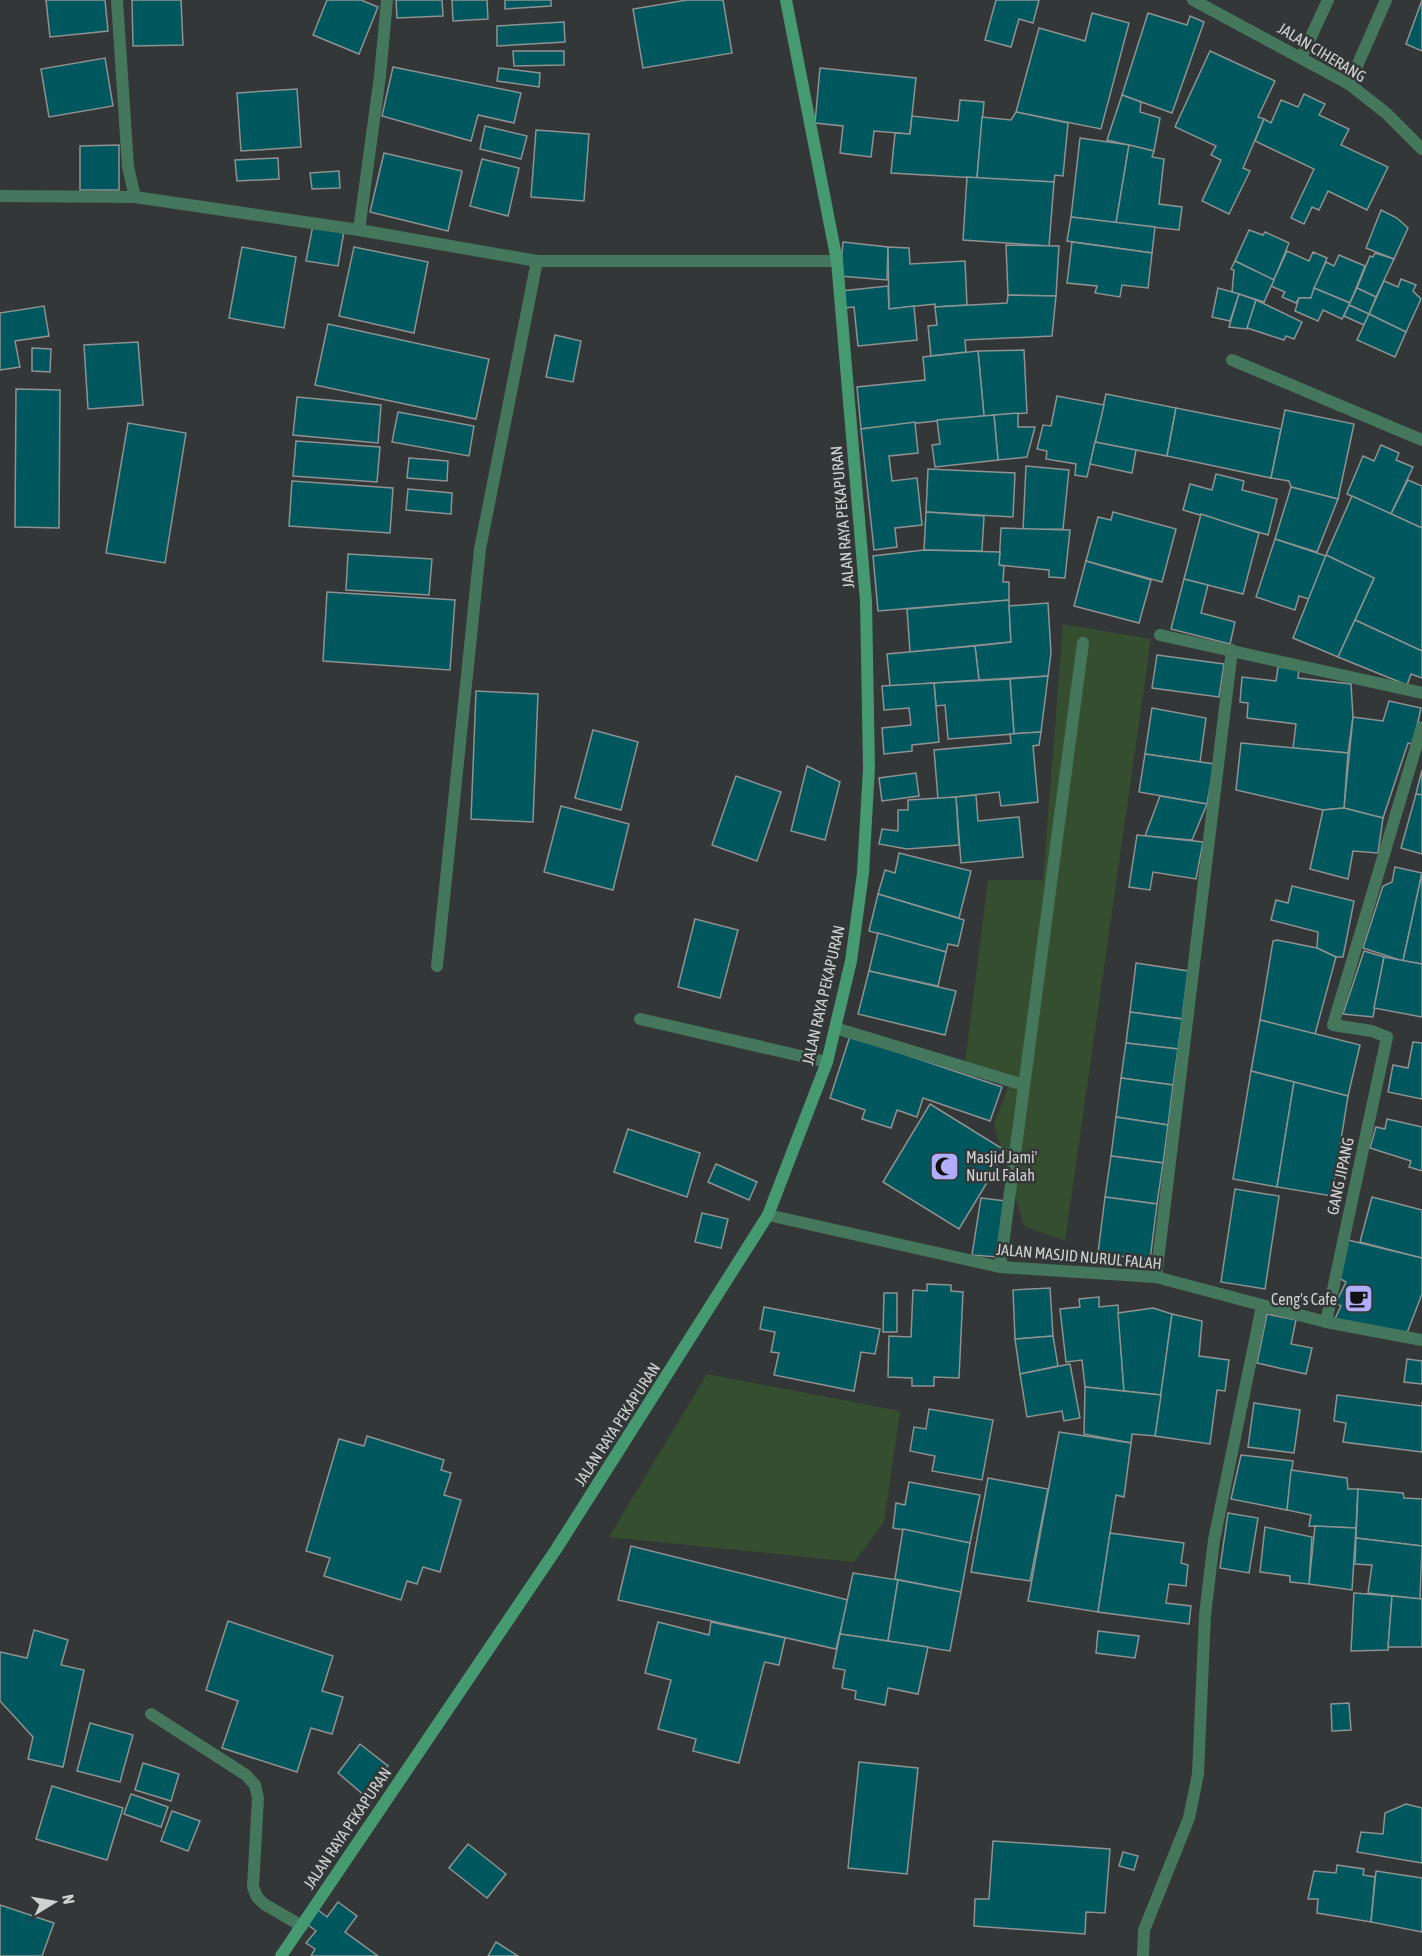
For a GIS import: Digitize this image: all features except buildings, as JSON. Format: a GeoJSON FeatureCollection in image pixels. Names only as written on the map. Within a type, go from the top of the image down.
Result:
{"type":"FeatureCollection","features":[{"type":"Feature","properties":{"kind":"main road","name":"JALAN RAYA PEKAPURAN"},"geometry":{"type":"LineString","coordinates":[[280,1956],[557,1548],[768,1215],[827,1062],[851,962],[863,873],[869,768],[866,601],[837,261],[786,0]]}},
{"type":"Feature","properties":{"kind":"street"},"geometry":{"type":"LineString","coordinates":[[117,0],[128,166],[135,197]]}},
{"type":"Feature","properties":{"kind":"street"},"geometry":{"type":"LineString","coordinates":[[359,230],[380,76],[387,0]]}},
{"type":"Feature","properties":{"kind":"street","name":"JALAN CIHERANG"},"geometry":{"type":"LineString","coordinates":[[1193,0],[1302,56],[1348,84],[1386,113],[1422,149]]}},
{"type":"Feature","properties":{"kind":"street"},"geometry":{"type":"LineString","coordinates":[[1302,56],[1328,0]]}},
{"type":"Feature","properties":{"kind":"street"},"geometry":{"type":"LineString","coordinates":[[1348,84],[1386,0]]}},
{"type":"Feature","properties":{"kind":"street"},"geometry":{"type":"LineString","coordinates":[[0,196],[135,197],[359,230],[537,261],[837,261]]}},
{"type":"Feature","properties":{"kind":"street"},"geometry":{"type":"LineString","coordinates":[[437,966],[480,549],[537,261]]}},
{"type":"Feature","properties":{"kind":"street"},"geometry":{"type":"LineString","coordinates":[[1232,360],[1422,440]]}},
{"type":"Feature","properties":{"kind":"street"},"geometry":{"type":"LineString","coordinates":[[1160,635],[1422,693]]}},
{"type":"Feature","properties":{"kind":"street"},"geometry":{"type":"LineString","coordinates":[[1000,1267],[1083,643]]}},
{"type":"Feature","properties":{"kind":"street"},"geometry":{"type":"LineString","coordinates":[[1156,1277],[1232,650]]}},
{"type":"Feature","properties":{"kind":"street","name":"GANG JIPANG"},"geometry":{"type":"LineString","coordinates":[[1326,1322],[1387,1037],[1372,1031],[1333,1024],[1422,727]]}},
{"type":"Feature","properties":{"kind":"street"},"geometry":{"type":"LineString","coordinates":[[640,1019],[827,1062]]}},
{"type":"Feature","properties":{"kind":"street"},"geometry":{"type":"LineString","coordinates":[[835,1028],[1024,1085]]}},
{"type":"Feature","properties":{"kind":"street","name":"JALAN MASJID NURUL FALAH"},"geometry":{"type":"LineString","coordinates":[[768,1215],[1000,1267],[1156,1277],[1326,1322],[1422,1340]]}},
{"type":"Feature","properties":{"kind":"street"},"geometry":{"type":"LineString","coordinates":[[1143,1956],[1144,1930],[1189,1818],[1198,1774],[1205,1615],[1214,1540],[1262,1306]]}},
{"type":"Feature","properties":{"kind":"street"},"geometry":{"type":"LineString","coordinates":[[151,1714],[246,1775],[255,1785],[258,1798],[254,1887],[257,1897],[302,1926]]}},
{"type":"Feature","properties":{"kind":"green space"},"geometry":{"type":"Polygon","coordinates":[[[1063,624],[1151,639],[1065,1241],[1024,1226],[994,1124],[1010,1083],[965,1062],[988,880],[1043,880],[1063,624]]]}},
{"type":"Feature","properties":{"kind":"green space"},"geometry":{"type":"Polygon","coordinates":[[[707,1374],[900,1411],[884,1522],[854,1562],[609,1537],[707,1374]]]}},
{"type":"Feature","properties":{"kind":"place","name":"Masjid Jami' Nurul Falah"},"geometry":{"type":"Point","coordinates":[945,1166]}},
{"type":"Feature","properties":{"kind":"place","name":"Ceng's Cafe"},"geometry":{"type":"Point","coordinates":[1358,1299]}}]}
